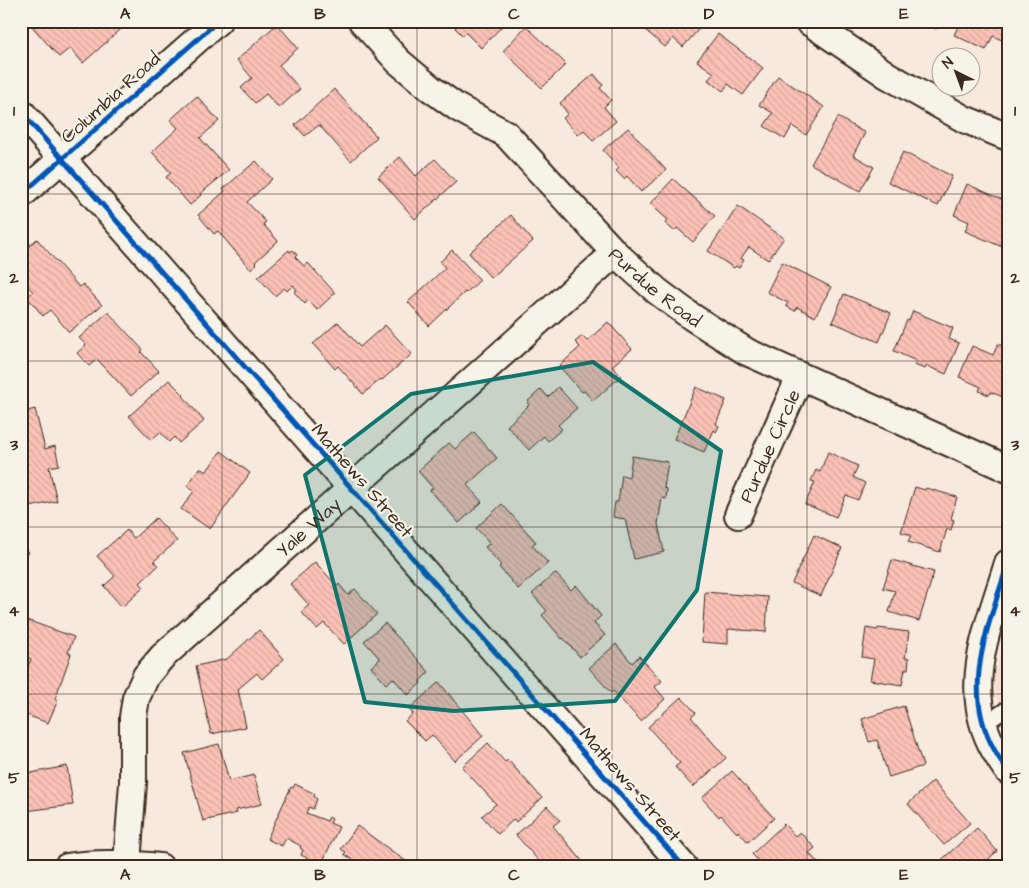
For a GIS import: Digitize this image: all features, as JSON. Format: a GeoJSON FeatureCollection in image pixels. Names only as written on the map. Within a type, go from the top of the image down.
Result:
{"type":"FeatureCollection","features":[{"type":"Feature","properties":{"kind":"street","name":"Columbia Road"},"geometry":{"type":"LineString","coordinates":[[21,195],[218,21]]}},
{"type":"Feature","properties":{"kind":"street","name":"Purdue Road"},"geometry":{"type":"LineString","coordinates":[[362,21],[398,61],[430,88],[458,108],[506,134],[615,254],[657,291],[692,317],[747,352],[1008,468]]}},
{"type":"Feature","properties":{"kind":"street"},"geometry":{"type":"LineString","coordinates":[[817,24],[887,75],[955,114],[1008,137]]}},
{"type":"Feature","properties":{"kind":"street","name":"Mathews Street"},"geometry":{"type":"LineString","coordinates":[[21,112],[684,867]]}},
{"type":"Feature","properties":{"kind":"street","name":"Yale Way"},"geometry":{"type":"LineString","coordinates":[[126,863],[133,783],[133,717],[136,698],[146,676],[162,657],[615,254]]}},
{"type":"Feature","properties":{"kind":"street","name":"Purdue Circle"},"geometry":{"type":"LineString","coordinates":[[738,515],[800,377]]}},
{"type":"Feature","properties":{"kind":"street"},"geometry":{"type":"LineString","coordinates":[[1008,563],[980,659],[977,686],[980,713],[988,739],[1008,771]]}},
{"type":"Feature","properties":{"kind":"street"},"geometry":{"type":"LineString","coordinates":[[67,867],[83,864],[126,863],[160,867]]}},
{"type":"Feature","properties":{"kind":"lane"},"geometry":{"type":"LineString","coordinates":[[983,725],[1008,708]]}},
{"type":"Feature","properties":{"kind":"highlighted area"},"geometry":{"type":"Polygon","coordinates":[[[593,362],[721,451],[697,590],[615,701],[454,711],[365,702],[305,475],[411,394],[593,362]]]}},
{"type":"Feature","properties":{"kind":"shaded area"},"geometry":{"type":"Polygon","coordinates":[[[1008,630],[1008,728],[999,710],[993,677],[1008,630]]]}},
{"type":"Feature","properties":{"kind":"building"},"geometry":{"type":"Polygon","coordinates":[[[33,21],[76,21],[79,25],[84,21],[129,22],[83,63],[70,48],[59,57],[30,24],[33,21]]]}},
{"type":"Feature","properties":{"kind":"building"},"geometry":{"type":"Polygon","coordinates":[[[454,21],[501,21],[504,24],[481,48],[466,33],[463,36],[455,28],[458,25],[454,21]]]}},
{"type":"Feature","properties":{"kind":"building"},"geometry":{"type":"Polygon","coordinates":[[[650,21],[705,22],[683,47],[673,38],[665,47],[644,29],[650,21]]]}},
{"type":"Feature","properties":{"kind":"building"},"geometry":{"type":"Polygon","coordinates":[[[923,21],[941,21],[936,29],[923,21]]]}},
{"type":"Feature","properties":{"kind":"building"},"geometry":{"type":"Polygon","coordinates":[[[961,21],[1008,21],[1008,43],[993,36],[986,50],[954,35],[961,21]]]}},
{"type":"Feature","properties":{"kind":"building"},"geometry":{"type":"Polygon","coordinates":[[[277,24],[298,48],[279,65],[300,89],[279,108],[266,94],[255,103],[241,88],[252,78],[237,60],[277,24]]]}},
{"type":"Feature","properties":{"kind":"building"},"geometry":{"type":"Polygon","coordinates":[[[526,26],[566,64],[542,88],[503,51],[526,26]]]}},
{"type":"Feature","properties":{"kind":"building"},"geometry":{"type":"Polygon","coordinates":[[[718,34],[763,68],[743,95],[728,84],[723,91],[708,80],[714,73],[697,61],[718,34]]]}},
{"type":"Feature","properties":{"kind":"building"},"geometry":{"type":"Polygon","coordinates":[[[594,74],[603,85],[600,88],[611,100],[604,107],[616,121],[593,141],[584,130],[578,135],[563,118],[568,114],[560,103],[594,74]]]}},
{"type":"Feature","properties":{"kind":"building"},"geometry":{"type":"Polygon","coordinates":[[[778,76],[824,107],[806,135],[792,126],[785,139],[764,126],[773,113],[759,105],[778,76]]]}},
{"type":"Feature","properties":{"kind":"building"},"geometry":{"type":"Polygon","coordinates":[[[334,89],[377,137],[351,161],[319,125],[305,136],[295,125],[334,89]]]}},
{"type":"Feature","properties":{"kind":"building"},"geometry":{"type":"Polygon","coordinates":[[[197,96],[219,121],[200,138],[229,170],[200,194],[190,205],[166,177],[171,173],[152,152],[178,128],[170,120],[197,96]]]}},
{"type":"Feature","properties":{"kind":"building"},"geometry":{"type":"Polygon","coordinates":[[[838,117],[865,133],[853,155],[874,167],[860,191],[811,164],[838,117]]]}},
{"type":"Feature","properties":{"kind":"building"},"geometry":{"type":"Polygon","coordinates":[[[628,128],[666,170],[641,192],[627,176],[624,179],[616,171],[619,168],[603,150],[628,128]]]}},
{"type":"Feature","properties":{"kind":"building"},"geometry":{"type":"Polygon","coordinates":[[[903,152],[952,176],[938,206],[888,182],[903,152]]]}},
{"type":"Feature","properties":{"kind":"building"},"geometry":{"type":"Polygon","coordinates":[[[400,157],[416,176],[435,159],[456,182],[415,219],[378,177],[400,157]]]}},
{"type":"Feature","properties":{"kind":"building"},"geometry":{"type":"Polygon","coordinates":[[[256,161],[272,179],[247,202],[266,222],[263,224],[278,241],[250,269],[218,231],[214,234],[198,215],[225,191],[223,189],[256,161]]]}},
{"type":"Feature","properties":{"kind":"building"},"geometry":{"type":"Polygon","coordinates":[[[673,179],[715,216],[693,242],[677,228],[674,231],[665,223],[668,220],[650,204],[673,179]]]}},
{"type":"Feature","properties":{"kind":"building"},"geometry":{"type":"Polygon","coordinates":[[[967,184],[1008,202],[1008,233],[1000,246],[965,231],[969,222],[954,215],[967,184]]]}},
{"type":"Feature","properties":{"kind":"building"},"geometry":{"type":"Polygon","coordinates":[[[738,206],[784,238],[768,260],[749,247],[741,258],[744,260],[739,268],[736,266],[734,268],[708,251],[738,206]]]}},
{"type":"Feature","properties":{"kind":"building"},"geometry":{"type":"Polygon","coordinates":[[[511,215],[533,241],[491,278],[469,253],[511,215]]]}},
{"type":"Feature","properties":{"kind":"building"},"geometry":{"type":"Polygon","coordinates":[[[37,239],[79,287],[83,284],[102,305],[69,332],[50,310],[43,316],[27,297],[33,292],[21,278],[21,253],[37,239]]]}},
{"type":"Feature","properties":{"kind":"building"},"geometry":{"type":"Polygon","coordinates":[[[289,250],[290,252],[293,250],[297,255],[295,257],[304,266],[308,263],[335,293],[317,310],[308,300],[305,304],[294,292],[297,290],[293,285],[287,291],[284,288],[275,296],[258,277],[289,250]]]}},
{"type":"Feature","properties":{"kind":"building"},"geometry":{"type":"Polygon","coordinates":[[[452,250],[480,280],[429,326],[408,302],[445,268],[440,262],[452,250]]]}},
{"type":"Feature","properties":{"kind":"building"},"geometry":{"type":"Polygon","coordinates":[[[782,262],[831,287],[815,317],[797,307],[795,311],[786,306],[788,303],[767,292],[782,262]]]}},
{"type":"Feature","properties":{"kind":"building"},"geometry":{"type":"Polygon","coordinates":[[[844,294],[891,313],[879,342],[832,322],[844,294]]]}},
{"type":"Feature","properties":{"kind":"building"},"geometry":{"type":"Polygon","coordinates":[[[913,311],[953,328],[949,339],[959,343],[946,374],[927,366],[925,369],[914,365],[916,361],[894,351],[907,320],[909,321],[913,311]]]}},
{"type":"Feature","properties":{"kind":"building"},"geometry":{"type":"Polygon","coordinates":[[[108,312],[143,350],[141,352],[159,371],[131,396],[97,359],[89,366],[77,353],[86,345],[79,338],[108,312]]]}},
{"type":"Feature","properties":{"kind":"building"},"geometry":{"type":"Polygon","coordinates":[[[338,322],[360,347],[385,325],[412,354],[363,394],[338,366],[335,369],[313,344],[338,322]]]}},
{"type":"Feature","properties":{"kind":"building"},"geometry":{"type":"Polygon","coordinates":[[[608,322],[632,349],[612,366],[621,376],[593,401],[584,391],[582,392],[559,366],[580,347],[575,342],[582,336],[587,341],[608,322]]]}},
{"type":"Feature","properties":{"kind":"building"},"geometry":{"type":"Polygon","coordinates":[[[998,344],[1008,348],[1008,399],[991,392],[989,395],[979,391],[981,387],[959,377],[972,346],[993,355],[998,344]]]}},
{"type":"Feature","properties":{"kind":"building"},"geometry":{"type":"Polygon","coordinates":[[[169,380],[184,395],[204,421],[179,443],[174,437],[169,442],[160,432],[151,440],[129,416],[169,380]]]}},
{"type":"Feature","properties":{"kind":"building"},"geometry":{"type":"Polygon","coordinates":[[[558,387],[577,408],[558,425],[562,429],[548,441],[544,436],[529,450],[507,426],[529,405],[527,402],[541,389],[548,397],[558,387]]]}},
{"type":"Feature","properties":{"kind":"building"},"geometry":{"type":"Polygon","coordinates":[[[696,387],[726,400],[716,424],[719,426],[716,432],[714,430],[704,452],[674,439],[696,387]]]}},
{"type":"Feature","properties":{"kind":"building"},"geometry":{"type":"Polygon","coordinates":[[[35,409],[45,449],[55,446],[59,465],[49,467],[57,501],[21,509],[21,413],[35,409]]]}},
{"type":"Feature","properties":{"kind":"building"},"geometry":{"type":"Polygon","coordinates":[[[474,432],[497,458],[467,485],[482,502],[459,523],[430,490],[433,488],[418,471],[449,443],[455,449],[474,432]]]}},
{"type":"Feature","properties":{"kind":"building"},"geometry":{"type":"Polygon","coordinates":[[[221,451],[250,473],[210,529],[181,509],[194,491],[187,486],[200,468],[206,472],[221,451]]]}},
{"type":"Feature","properties":{"kind":"building"},"geometry":{"type":"Polygon","coordinates":[[[828,452],[858,466],[853,477],[865,483],[858,500],[846,495],[836,517],[805,504],[815,482],[811,481],[816,470],[820,472],[828,452]]]}},
{"type":"Feature","properties":{"kind":"building"},"geometry":{"type":"Polygon","coordinates":[[[632,456],[668,462],[664,488],[667,489],[666,499],[662,498],[658,524],[664,552],[634,559],[625,519],[613,517],[615,502],[618,502],[622,475],[629,477],[632,456]]]}},
{"type":"Feature","properties":{"kind":"building"},"geometry":{"type":"Polygon","coordinates":[[[915,487],[925,490],[926,488],[957,497],[951,519],[954,520],[951,530],[947,529],[940,552],[908,542],[911,535],[901,532],[915,487]]]}},
{"type":"Feature","properties":{"kind":"building"},"geometry":{"type":"Polygon","coordinates":[[[502,504],[536,542],[532,545],[548,563],[518,589],[485,547],[490,543],[476,528],[502,504]]]}},
{"type":"Feature","properties":{"kind":"building"},"geometry":{"type":"Polygon","coordinates":[[[156,518],[177,541],[154,561],[158,566],[140,583],[144,587],[122,607],[104,586],[115,576],[97,556],[127,530],[134,538],[156,518]]]}},
{"type":"Feature","properties":{"kind":"building"},"geometry":{"type":"Polygon","coordinates":[[[814,535],[842,548],[821,596],[792,583],[814,535]]]}},
{"type":"Feature","properties":{"kind":"building"},"geometry":{"type":"Polygon","coordinates":[[[21,543],[29,552],[21,559],[21,543]]]}},
{"type":"Feature","properties":{"kind":"building"},"geometry":{"type":"Polygon","coordinates":[[[892,560],[934,572],[919,621],[889,612],[895,591],[883,588],[892,560]]]}},
{"type":"Feature","properties":{"kind":"building"},"geometry":{"type":"Polygon","coordinates":[[[315,562],[348,595],[355,589],[377,614],[344,644],[324,623],[317,629],[301,612],[309,605],[290,584],[315,562]]]}},
{"type":"Feature","properties":{"kind":"building"},"geometry":{"type":"Polygon","coordinates":[[[555,573],[571,590],[576,585],[601,616],[594,623],[605,635],[580,657],[542,615],[547,611],[532,594],[555,573]]]}},
{"type":"Feature","properties":{"kind":"building"},"geometry":{"type":"Polygon","coordinates":[[[705,592],[768,597],[766,632],[728,629],[728,644],[702,642],[705,592]]]}},
{"type":"Feature","properties":{"kind":"building"},"geometry":{"type":"Polygon","coordinates":[[[21,618],[74,637],[68,652],[71,654],[55,699],[58,700],[48,723],[21,713],[21,681],[31,659],[22,656],[26,648],[21,647],[21,618]]]}},
{"type":"Feature","properties":{"kind":"building"},"geometry":{"type":"Polygon","coordinates":[[[385,623],[429,672],[420,681],[421,683],[408,695],[393,678],[386,684],[371,667],[380,659],[364,641],[385,623]]]}},
{"type":"Feature","properties":{"kind":"building"},"geometry":{"type":"Polygon","coordinates":[[[866,628],[909,632],[905,658],[909,658],[908,669],[905,669],[902,685],[870,680],[874,659],[862,657],[866,628]]]}},
{"type":"Feature","properties":{"kind":"building"},"geometry":{"type":"Polygon","coordinates":[[[259,630],[284,659],[262,679],[257,673],[238,689],[246,727],[211,734],[196,666],[227,659],[259,630]]]}},
{"type":"Feature","properties":{"kind":"building"},"geometry":{"type":"Polygon","coordinates":[[[616,644],[632,663],[639,656],[662,681],[655,687],[665,699],[641,721],[613,691],[611,693],[589,668],[616,644]]]}},
{"type":"Feature","properties":{"kind":"building"},"geometry":{"type":"Polygon","coordinates":[[[439,682],[483,736],[455,761],[432,735],[425,741],[405,721],[413,714],[409,709],[439,682]]]}},
{"type":"Feature","properties":{"kind":"building"},"geometry":{"type":"Polygon","coordinates":[[[681,697],[696,713],[691,717],[726,758],[693,787],[675,767],[680,763],[648,727],[681,697]]]}},
{"type":"Feature","properties":{"kind":"building"},"geometry":{"type":"Polygon","coordinates":[[[904,706],[923,766],[889,777],[877,740],[869,742],[862,719],[904,706]]]}},
{"type":"Feature","properties":{"kind":"building"},"geometry":{"type":"Polygon","coordinates":[[[488,743],[505,762],[508,760],[542,798],[516,822],[514,819],[498,834],[482,816],[496,804],[462,767],[488,743]]]}},
{"type":"Feature","properties":{"kind":"building"},"geometry":{"type":"Polygon","coordinates":[[[219,744],[229,781],[254,775],[262,804],[236,810],[237,813],[203,821],[184,753],[219,744]]]}},
{"type":"Feature","properties":{"kind":"building"},"geometry":{"type":"Polygon","coordinates":[[[67,766],[73,805],[25,811],[21,809],[21,775],[67,766]]]}},
{"type":"Feature","properties":{"kind":"building"},"geometry":{"type":"Polygon","coordinates":[[[732,771],[774,818],[748,842],[721,815],[719,817],[702,798],[732,771]]]}},
{"type":"Feature","properties":{"kind":"building"},"geometry":{"type":"Polygon","coordinates":[[[933,781],[970,823],[944,845],[908,804],[933,781]]]}},
{"type":"Feature","properties":{"kind":"building"},"geometry":{"type":"Polygon","coordinates":[[[295,784],[315,794],[314,797],[317,799],[313,809],[309,807],[306,813],[327,821],[329,817],[332,819],[330,823],[339,827],[321,865],[301,855],[303,850],[300,848],[301,846],[286,838],[282,846],[267,839],[291,787],[293,788],[295,784]]]}},
{"type":"Feature","properties":{"kind":"building"},"geometry":{"type":"Polygon","coordinates":[[[547,806],[560,820],[553,826],[584,863],[580,867],[544,867],[516,835],[547,806]]]}},
{"type":"Feature","properties":{"kind":"building"},"geometry":{"type":"Polygon","coordinates":[[[784,824],[795,836],[800,832],[815,848],[809,853],[822,867],[764,867],[752,854],[784,824]]]}},
{"type":"Feature","properties":{"kind":"building"},"geometry":{"type":"Polygon","coordinates":[[[357,826],[414,867],[350,867],[354,861],[344,854],[346,852],[341,849],[357,826]]]}},
{"type":"Feature","properties":{"kind":"building"},"geometry":{"type":"Polygon","coordinates":[[[977,828],[997,851],[980,867],[939,867],[937,864],[977,828]]]}},
{"type":"Feature","properties":{"kind":"cycle path"},"geometry":{"type":"LineString","coordinates":[[21,195],[218,21]]}},
{"type":"Feature","properties":{"kind":"cycle path"},"geometry":{"type":"LineString","coordinates":[[21,112],[684,867]]}},
{"type":"Feature","properties":{"kind":"cycle path"},"geometry":{"type":"LineString","coordinates":[[1008,563],[986,634],[978,681],[979,704],[984,728],[995,751],[1008,771]]}}]}
